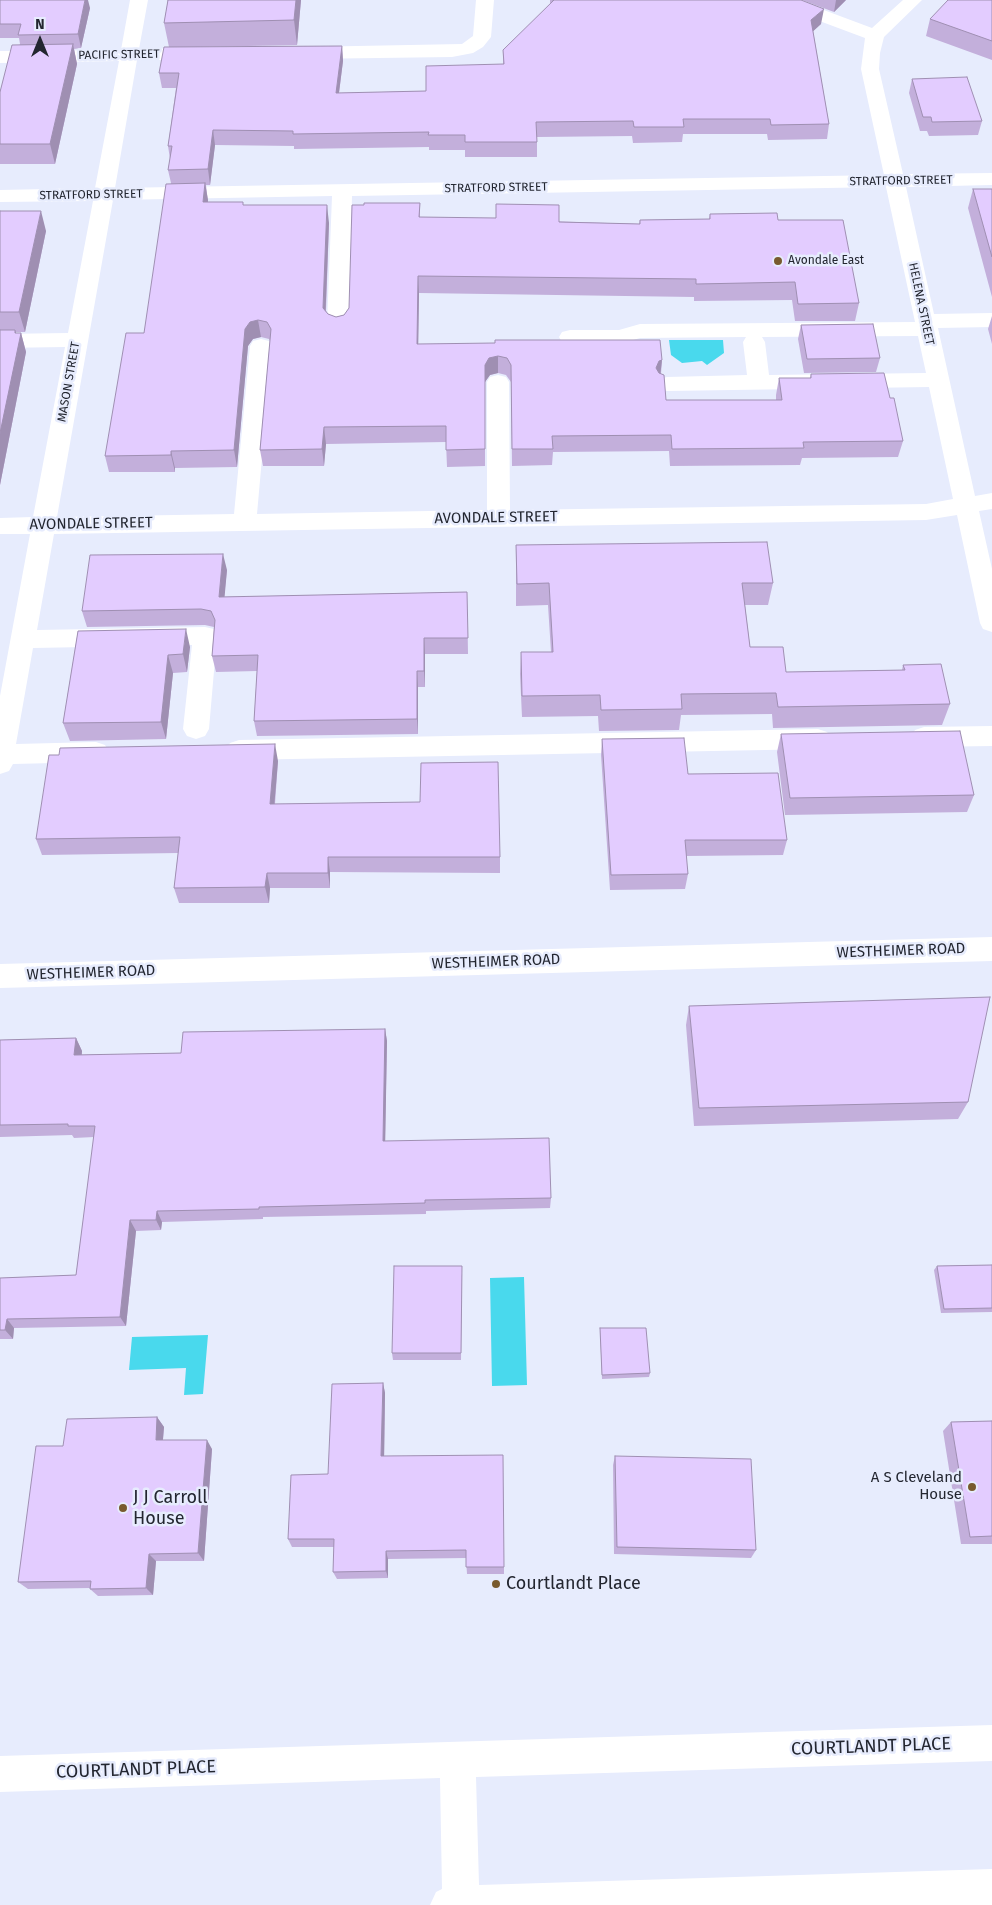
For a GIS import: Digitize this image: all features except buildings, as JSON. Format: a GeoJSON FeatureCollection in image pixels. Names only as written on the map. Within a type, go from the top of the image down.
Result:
{"type":"FeatureCollection","features":[{"type":"Feature","properties":{"kind":"street","name":"MASON STREET"},"geometry":{"type":"LineString","coordinates":[[1,758],[139,0]]}},
{"type":"Feature","properties":{"kind":"street"},"geometry":{"type":"LineString","coordinates":[[286,53],[452,51],[467,49],[477,44],[482,37],[485,0]]}},
{"type":"Feature","properties":{"kind":"street"},"geometry":{"type":"LineString","coordinates":[[780,0],[875,35],[913,0]]}},
{"type":"Feature","properties":{"kind":"street","name":"HELENA STREET"},"geometry":{"type":"LineString","coordinates":[[875,35],[870,69],[992,623]]}},
{"type":"Feature","properties":{"kind":"street","name":"PACIFIC STREET"},"geometry":{"type":"LineString","coordinates":[[0,57],[217,54]]}},
{"type":"Feature","properties":{"kind":"street","name":"STRATFORD STREET"},"geometry":{"type":"LineString","coordinates":[[0,196],[992,179]]}},
{"type":"Feature","properties":{"kind":"street"},"geometry":{"type":"LineString","coordinates":[[338,325],[342,190]]}},
{"type":"Feature","properties":{"kind":"street"},"geometry":{"type":"LineString","coordinates":[[570,337],[619,337],[640,331],[926,325],[992,320]]}},
{"type":"Feature","properties":{"kind":"street"},"geometry":{"type":"LineString","coordinates":[[0,341],[77,340]]}},
{"type":"Feature","properties":{"kind":"street"},"geometry":{"type":"LineString","coordinates":[[754,342],[759,382]]}},
{"type":"Feature","properties":{"kind":"street"},"geometry":{"type":"LineString","coordinates":[[245,522],[261,346]]}},
{"type":"Feature","properties":{"kind":"street"},"geometry":{"type":"LineString","coordinates":[[667,384],[938,380]]}},
{"type":"Feature","properties":{"kind":"street"},"geometry":{"type":"LineString","coordinates":[[498,382],[498,518]]}},
{"type":"Feature","properties":{"kind":"street","name":"AVONDALE STREET"},"geometry":{"type":"LineString","coordinates":[[0,526],[926,512],[992,501]]}},
{"type":"Feature","properties":{"kind":"street"},"geometry":{"type":"LineString","coordinates":[[23,639],[206,636],[202,745],[844,738]]}},
{"type":"Feature","properties":{"kind":"street"},"geometry":{"type":"LineString","coordinates":[[904,737],[992,736]]}},
{"type":"Feature","properties":{"kind":"street"},"geometry":{"type":"LineString","coordinates":[[1,758],[120,752]]}},
{"type":"Feature","properties":{"kind":"street","name":"WESTHEIMER ROAD"},"geometry":{"type":"LineString","coordinates":[[0,976],[992,948]]}},
{"type":"Feature","properties":{"kind":"street","name":"COURTLANDT PLACE"},"geometry":{"type":"LineString","coordinates":[[0,1774],[992,1743]]}},
{"type":"Feature","properties":{"kind":"street"},"geometry":{"type":"LineString","coordinates":[[458,1760],[461,1905]]}},
{"type":"Feature","properties":{"kind":"street"},"geometry":{"type":"LineString","coordinates":[[449,1905],[992,1887]]}},
{"type":"Feature","properties":{"kind":"water"},"geometry":{"type":"Polygon","coordinates":[[[669,340],[723,340],[724,353],[707,365],[702,361],[682,363],[671,355],[669,340]]]}},
{"type":"Feature","properties":{"kind":"water"},"geometry":{"type":"Polygon","coordinates":[[[524,1277],[527,1385],[492,1386],[490,1278],[524,1277]]]}},
{"type":"Feature","properties":{"kind":"water"},"geometry":{"type":"Polygon","coordinates":[[[208,1335],[203,1394],[184,1395],[186,1368],[129,1370],[132,1337],[208,1335]]]}},
{"type":"Feature","properties":{"kind":"place","name":"Avondale East"},"geometry":{"type":"Point","coordinates":[778,261]}},
{"type":"Feature","properties":{"kind":"place","name":"A S Cleveland House"},"geometry":{"type":"Point","coordinates":[972,1487]}},
{"type":"Feature","properties":{"kind":"place","name":"J J Carroll House"},"geometry":{"type":"Point","coordinates":[123,1508]}},
{"type":"Feature","properties":{"kind":"place","name":"Courtlandt Place"},"geometry":{"type":"Point","coordinates":[496,1584]}}]}
